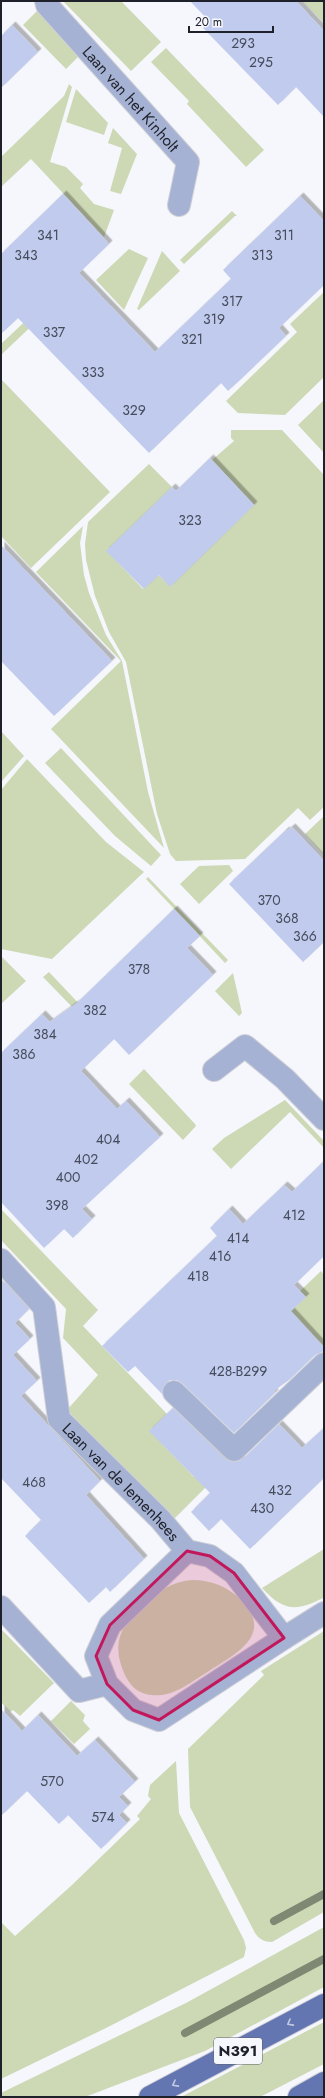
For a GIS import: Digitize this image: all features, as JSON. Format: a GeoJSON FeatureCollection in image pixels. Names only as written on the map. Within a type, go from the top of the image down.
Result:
{"type":"FeatureCollection","features":[{"type":"Feature","properties":{"kind":"main road","name":"N391"},"geometry":{"type":"LineString","coordinates":[[150,2097],[324,2005]]}},
{"type":"Feature","properties":{"kind":"main road"},"geometry":{"type":"LineString","coordinates":[[299,2097],[324,2083]]}},
{"type":"Feature","properties":{"kind":"street","name":"Laan van het Kinholt"},"geometry":{"type":"LineString","coordinates":[[46,1],[47,5],[188,162],[179,205]]}},
{"type":"Feature","properties":{"kind":"street"},"geometry":{"type":"LineString","coordinates":[[214,1070],[246,1046],[285,1079],[324,1119]]}},
{"type":"Feature","properties":{"kind":"street","name":"Laan van de Iemenhees"},"geometry":{"type":"LineString","coordinates":[[1,1260],[44,1307],[60,1419],[160,1519],[187,1551],[210,1556],[234,1573],[284,1638]]}},
{"type":"Feature","properties":{"kind":"street"},"geometry":{"type":"LineString","coordinates":[[174,1392],[234,1450],[324,1364]]}},
{"type":"Feature","properties":{"kind":"street","name":"Laan van de Iemenhees"},"geometry":{"type":"LineString","coordinates":[[187,1551],[110,1625],[96,1656],[107,1684],[133,1710],[159,1720],[324,1613]]}},
{"type":"Feature","properties":{"kind":"street"},"geometry":{"type":"LineString","coordinates":[[1,1607],[79,1691],[107,1684]]}},
{"type":"Feature","properties":{"kind":"highlighted area"},"geometry":{"type":"Polygon","coordinates":[[[187,1551],[210,1556],[234,1573],[284,1638],[159,1720],[133,1710],[107,1684],[96,1656],[110,1625],[187,1551]]]}},
{"type":"Feature","properties":{"kind":"green space"},"geometry":{"type":"Polygon","coordinates":[[[63,1],[121,1],[161,42],[131,71],[63,1]]]}},
{"type":"Feature","properties":{"kind":"green space"},"geometry":{"type":"Polygon","coordinates":[[[303,1],[324,1],[324,23],[303,1]]]}},
{"type":"Feature","properties":{"kind":"green space"},"geometry":{"type":"Polygon","coordinates":[[[38,10],[81,54],[66,69],[23,25],[38,10]]]}},
{"type":"Feature","properties":{"kind":"green space"},"geometry":{"type":"Polygon","coordinates":[[[166,48],[264,150],[246,167],[187,104],[189,101],[151,62],[166,48]]]}},
{"type":"Feature","properties":{"kind":"green space"},"geometry":{"type":"Polygon","coordinates":[[[69,84],[72,87],[50,162],[66,167],[83,184],[80,188],[94,204],[114,210],[104,237],[31,159],[1,187],[1,157],[64,96],[69,84]]]}},
{"type":"Feature","properties":{"kind":"green space"},"geometry":{"type":"Polygon","coordinates":[[[76,89],[108,123],[104,135],[66,122],[76,89]]]}},
{"type":"Feature","properties":{"kind":"green space"},"geometry":{"type":"Polygon","coordinates":[[[113,128],[137,154],[121,194],[110,191],[122,148],[108,143],[113,128]]]}},
{"type":"Feature","properties":{"kind":"green space"},"geometry":{"type":"Polygon","coordinates":[[[232,211],[237,216],[235,216],[184,264],[180,260],[232,211]]]}},
{"type":"Feature","properties":{"kind":"green space"},"geometry":{"type":"Polygon","coordinates":[[[129,249],[148,258],[124,310],[96,280],[129,249]]]}},
{"type":"Feature","properties":{"kind":"green space"},"geometry":{"type":"Polygon","coordinates":[[[162,251],[180,271],[139,310],[137,309],[162,251]]]}},
{"type":"Feature","properties":{"kind":"green space"},"geometry":{"type":"Polygon","coordinates":[[[324,292],[324,377],[285,415],[238,413],[226,401],[297,332],[290,324],[324,292]]]}},
{"type":"Feature","properties":{"kind":"green space"},"geometry":{"type":"Polygon","coordinates":[[[36,311],[41,317],[1,355],[1,344],[36,311]]]}},
{"type":"Feature","properties":{"kind":"green space"},"geometry":{"type":"Polygon","coordinates":[[[1,379],[110,492],[31,568],[1,536],[1,379]]]}},
{"type":"Feature","properties":{"kind":"green space"},"geometry":{"type":"Polygon","coordinates":[[[324,400],[324,453],[298,425],[324,400]]]}},
{"type":"Feature","properties":{"kind":"green space"},"geometry":{"type":"Polygon","coordinates":[[[231,430],[282,430],[324,475],[324,807],[310,820],[298,808],[245,859],[176,861],[170,854],[157,814],[126,662],[109,632],[95,596],[86,560],[85,544],[88,522],[149,464],[172,487],[107,551],[143,589],[159,575],[170,586],[254,505],[212,460],[234,441],[231,438],[231,430]]]}},
{"type":"Feature","properties":{"kind":"green space"},"geometry":{"type":"Polygon","coordinates":[[[83,526],[80,543],[84,575],[89,593],[106,635],[122,661],[148,792],[164,848],[51,729],[121,661],[36,572],[83,526]]]}},
{"type":"Feature","properties":{"kind":"green space"},"geometry":{"type":"Polygon","coordinates":[[[1,731],[24,756],[1,782],[1,731]]]}},
{"type":"Feature","properties":{"kind":"green space"},"geometry":{"type":"Polygon","coordinates":[[[61,748],[161,855],[151,866],[115,836],[45,763],[61,748]]]}},
{"type":"Feature","properties":{"kind":"green space"},"geometry":{"type":"Polygon","coordinates":[[[27,759],[106,842],[144,872],[52,959],[1,949],[1,790],[27,759]]]}},
{"type":"Feature","properties":{"kind":"green space"},"geometry":{"type":"Polygon","coordinates":[[[324,816],[324,855],[305,834],[324,816]]]}},
{"type":"Feature","properties":{"kind":"green space"},"geometry":{"type":"Polygon","coordinates":[[[229,865],[233,871],[199,904],[180,884],[199,866],[229,865]]]}},
{"type":"Feature","properties":{"kind":"green space"},"geometry":{"type":"Polygon","coordinates":[[[148,877],[228,960],[225,963],[146,879],[148,877]]]}},
{"type":"Feature","properties":{"kind":"green space"},"geometry":{"type":"Polygon","coordinates":[[[1,956],[26,981],[1,1004],[1,956]]]}},
{"type":"Feature","properties":{"kind":"green space"},"geometry":{"type":"Polygon","coordinates":[[[49,972],[103,1029],[108,1044],[43,977],[49,972]]]}},
{"type":"Feature","properties":{"kind":"green space"},"geometry":{"type":"Polygon","coordinates":[[[233,973],[242,1013],[239,1016],[215,991],[233,973]]]}},
{"type":"Feature","properties":{"kind":"green space"},"geometry":{"type":"Polygon","coordinates":[[[144,1069],[195,1124],[196,1126],[183,1140],[129,1084],[144,1069]]]}},
{"type":"Feature","properties":{"kind":"green space"},"geometry":{"type":"Polygon","coordinates":[[[285,1100],[324,1141],[324,1148],[290,1112],[231,1169],[212,1149],[224,1138],[285,1100]]]}},
{"type":"Feature","properties":{"kind":"green space"},"geometry":{"type":"Polygon","coordinates":[[[1,1209],[98,1310],[83,1326],[167,1414],[150,1431],[194,1477],[212,1460],[222,1471],[173,1520],[67,1410],[98,1375],[63,1338],[66,1309],[1,1240],[1,1209]]]}},
{"type":"Feature","properties":{"kind":"green space"},"geometry":{"type":"Polygon","coordinates":[[[321,1271],[324,1275],[324,1347],[290,1312],[306,1297],[300,1291],[321,1271]]]}},
{"type":"Feature","properties":{"kind":"green space"},"geometry":{"type":"Polygon","coordinates":[[[324,1549],[323,1598],[305,1606],[290,1607],[277,1601],[262,1588],[324,1549]]]}},
{"type":"Feature","properties":{"kind":"green space"},"geometry":{"type":"Polygon","coordinates":[[[192,1580],[206,1581],[218,1585],[236,1595],[250,1612],[254,1623],[253,1633],[248,1642],[230,1658],[182,1688],[174,1692],[159,1695],[142,1693],[131,1685],[124,1673],[118,1652],[120,1635],[124,1627],[136,1612],[155,1595],[172,1585],[192,1580]]]}},
{"type":"Feature","properties":{"kind":"green space"},"geometry":{"type":"Polygon","coordinates":[[[1,1629],[54,1683],[20,1716],[13,1710],[10,1712],[1,1702],[1,1629]]]}},
{"type":"Feature","properties":{"kind":"green space"},"geometry":{"type":"Polygon","coordinates":[[[324,1631],[324,1912],[272,1942],[264,1941],[255,1933],[190,1807],[188,1749],[264,1675],[261,1671],[324,1631]]]}},
{"type":"Feature","properties":{"kind":"green space"},"geometry":{"type":"Polygon","coordinates":[[[71,1701],[85,1715],[83,1721],[90,1729],[74,1744],[51,1721],[71,1701]]]}},
{"type":"Feature","properties":{"kind":"green space"},"geometry":{"type":"Polygon","coordinates":[[[176,1761],[179,1813],[244,1940],[246,1948],[244,1957],[108,2027],[1,2079],[1,1922],[15,1936],[72,1885],[140,1819],[137,1816],[151,1799],[148,1796],[150,1785],[176,1761]]]}},
{"type":"Feature","properties":{"kind":"green space"},"geometry":{"type":"Polygon","coordinates":[[[324,1927],[324,1987],[205,2051],[85,2097],[1,2097],[1,2093],[186,2003],[324,1927]]]}},
{"type":"Feature","properties":{"kind":"green space"},"geometry":{"type":"Polygon","coordinates":[[[324,2022],[324,2064],[260,2097],[181,2097],[324,2022]]]}},
{"type":"Feature","properties":{"kind":"building"},"geometry":{"type":"Polygon","coordinates":[[[190,1],[296,1],[324,31],[324,117],[296,87],[278,105],[203,28],[210,22],[190,1]]]}},
{"type":"Feature","properties":{"kind":"building"},"geometry":{"type":"Polygon","coordinates":[[[12,25],[38,52],[1,88],[1,36],[12,25]]]}},
{"type":"Feature","properties":{"kind":"building"},"geometry":{"type":"Polygon","coordinates":[[[63,194],[109,244],[79,273],[155,352],[231,279],[223,270],[300,196],[324,221],[324,285],[279,328],[286,336],[228,391],[221,383],[149,453],[18,318],[1,334],[1,254],[63,194]]]}},
{"type":"Feature","properties":{"kind":"building"},"geometry":{"type":"Polygon","coordinates":[[[210,458],[254,505],[170,587],[159,575],[144,589],[106,551],[172,487],[176,491],[210,458]]]}},
{"type":"Feature","properties":{"kind":"building"},"geometry":{"type":"Polygon","coordinates":[[[1,545],[112,661],[54,716],[1,661],[1,545]]]}},
{"type":"Feature","properties":{"kind":"building"},"geometry":{"type":"Polygon","coordinates":[[[292,827],[324,861],[324,942],[303,962],[229,884],[286,830],[287,831],[292,827]]]}},
{"type":"Feature","properties":{"kind":"building"},"geometry":{"type":"Polygon","coordinates":[[[174,909],[200,936],[187,948],[213,975],[129,1055],[114,1039],[81,1071],[117,1109],[126,1101],[160,1137],[82,1209],[92,1219],[73,1238],[64,1229],[44,1248],[1,1202],[1,1053],[42,1014],[50,1022],[78,1002],[174,909]]]}},
{"type":"Feature","properties":{"kind":"building"},"geometry":{"type":"Polygon","coordinates":[[[324,1161],[324,1256],[294,1285],[306,1297],[291,1311],[324,1347],[324,1351],[315,1355],[289,1380],[274,1391],[275,1393],[234,1433],[182,1383],[177,1380],[170,1380],[165,1384],[162,1394],[135,1366],[128,1372],[102,1346],[217,1236],[210,1228],[229,1209],[243,1224],[284,1185],[292,1192],[324,1161]]]}},
{"type":"Feature","properties":{"kind":"building"},"geometry":{"type":"Polygon","coordinates":[[[1,1279],[29,1309],[15,1323],[30,1339],[13,1355],[37,1381],[21,1396],[100,1481],[86,1495],[144,1559],[110,1592],[106,1587],[89,1603],[25,1536],[41,1520],[1,1478],[1,1279]]]}},
{"type":"Feature","properties":{"kind":"building"},"geometry":{"type":"Polygon","coordinates":[[[173,1408],[225,1459],[231,1462],[243,1459],[279,1424],[302,1448],[324,1428],[324,1478],[250,1549],[221,1519],[209,1531],[191,1512],[210,1493],[149,1431],[173,1408]]]}},
{"type":"Feature","properties":{"kind":"building"},"geometry":{"type":"Polygon","coordinates":[[[1,1709],[22,1731],[38,1715],[77,1756],[95,1740],[135,1782],[119,1797],[128,1806],[119,1815],[127,1823],[101,1849],[68,1815],[59,1824],[27,1791],[1,1816],[1,1709]]]}},
{"type":"Feature","properties":{"kind":"waterway"},"geometry":{"type":"LineString","coordinates":[[274,1921],[324,1894]]}},
{"type":"Feature","properties":{"kind":"waterway"},"geometry":{"type":"LineString","coordinates":[[185,2033],[324,1959]]}}]}
